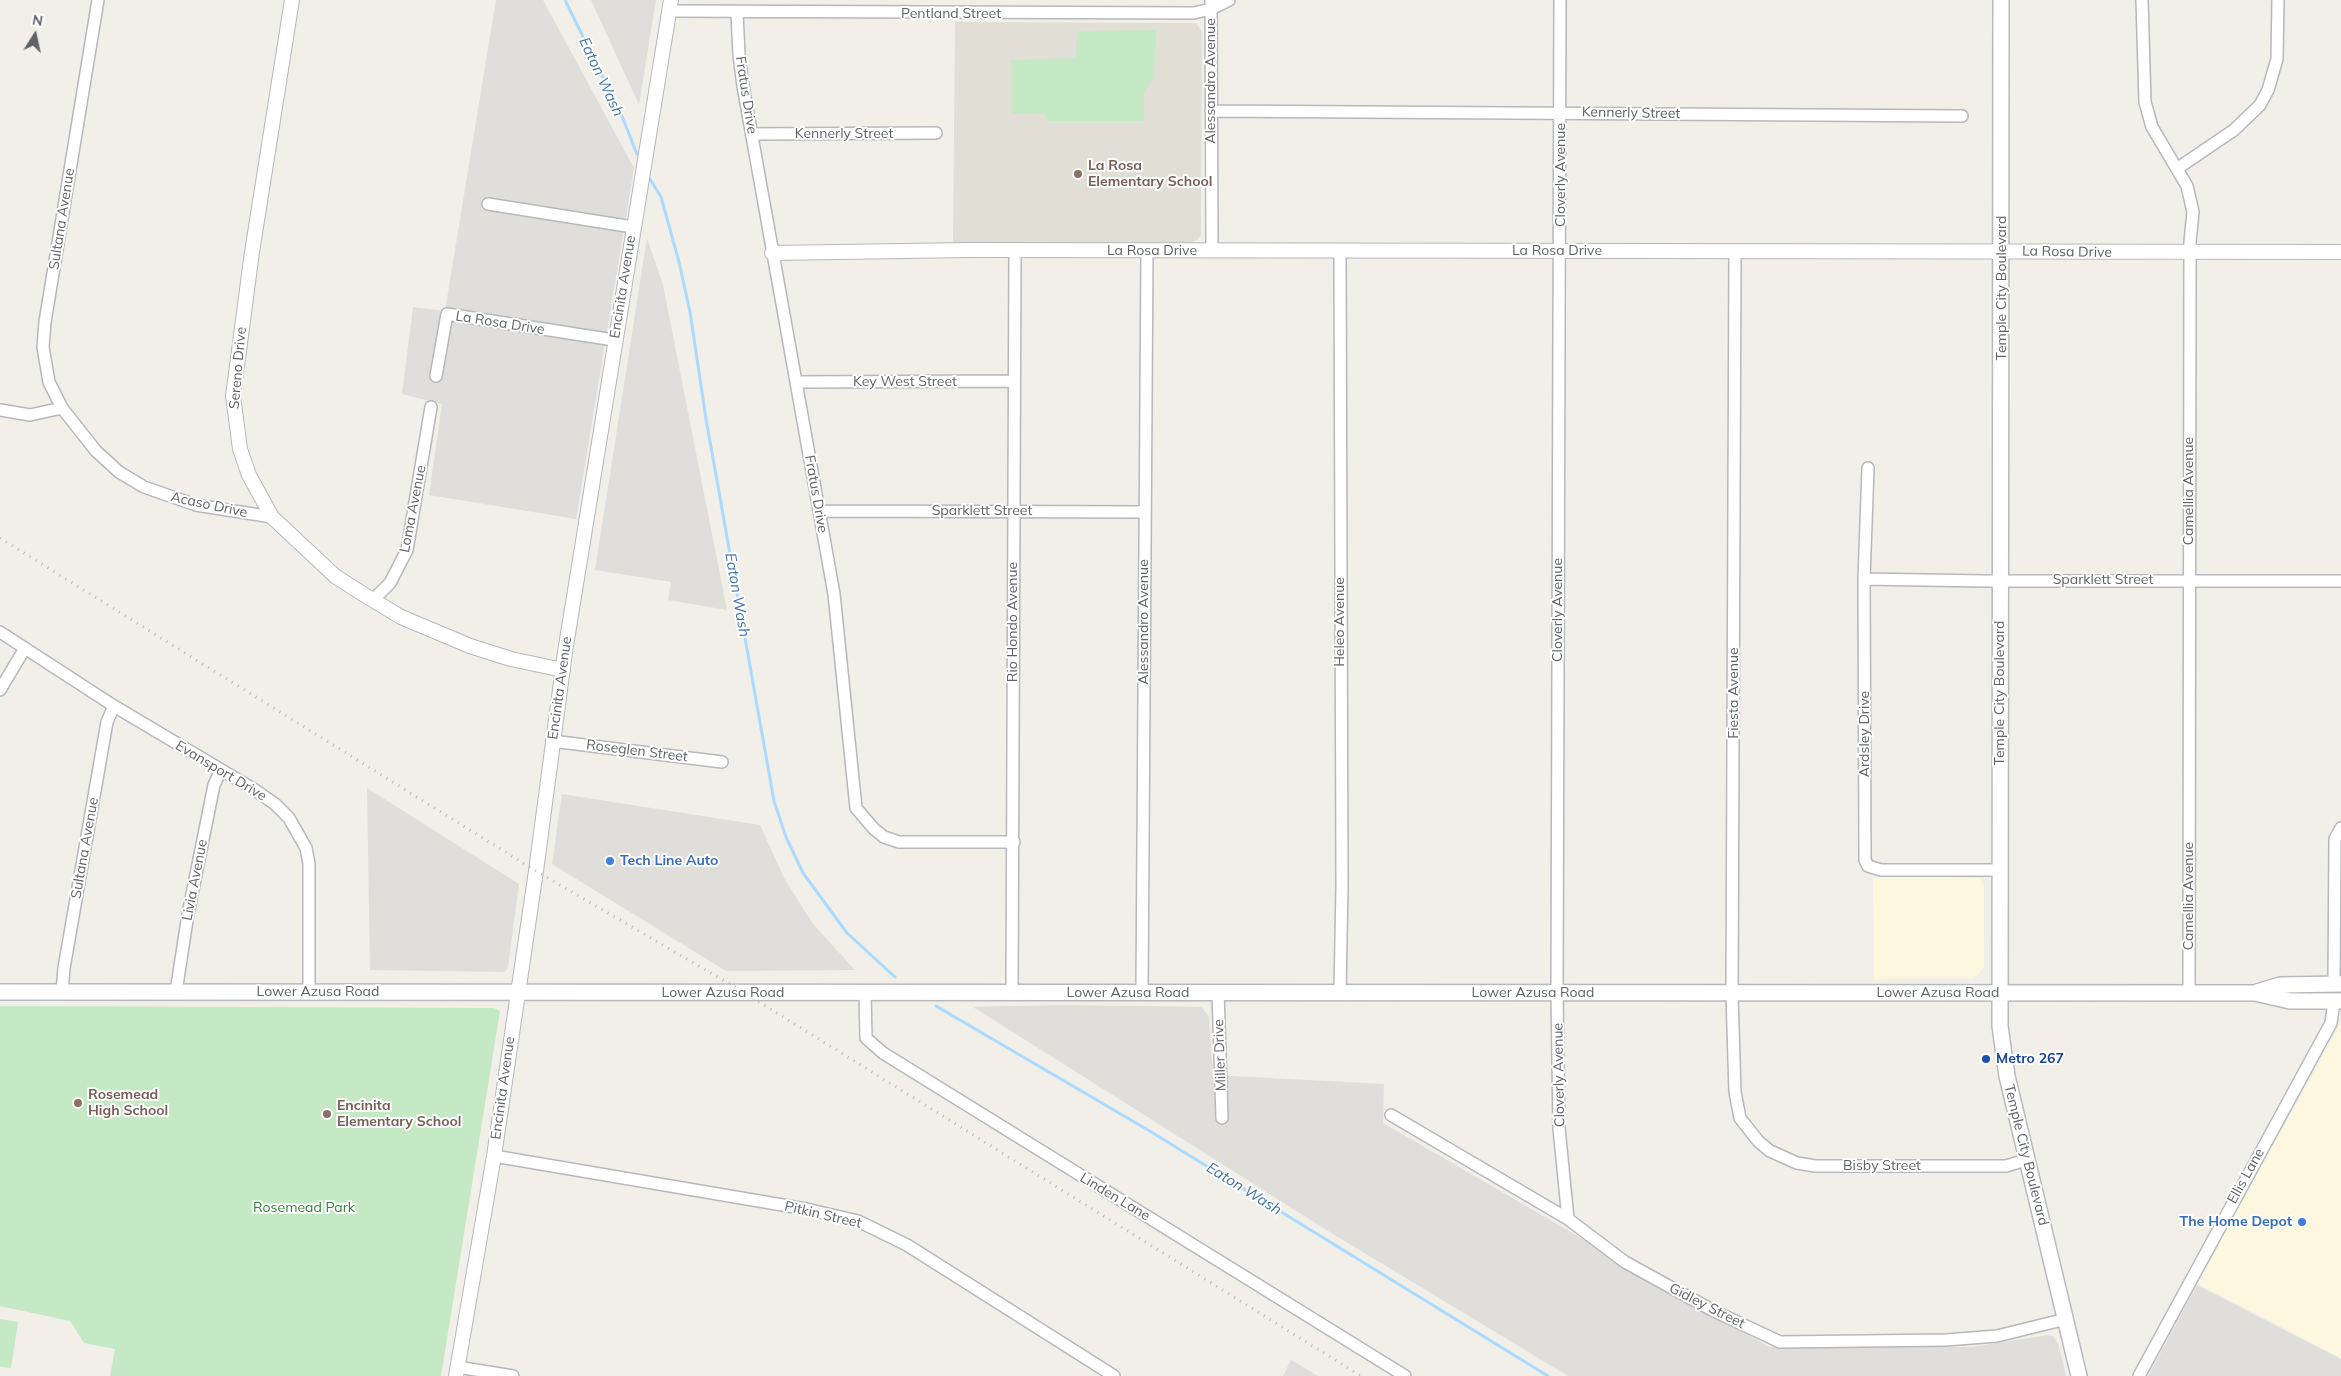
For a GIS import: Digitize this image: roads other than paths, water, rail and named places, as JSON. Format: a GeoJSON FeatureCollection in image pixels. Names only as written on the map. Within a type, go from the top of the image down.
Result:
{"type":"FeatureCollection","features":[{"type":"Feature","properties":{"kind":"main road","name":"Temple City Boulevard"},"geometry":{"type":"LineString","coordinates":[[2001,0],[2000,870],[2003,1054],[2026,1160],[2079,1376]]}},
{"type":"Feature","properties":{"kind":"main road","name":"Lower Azusa Road"},"geometry":{"type":"LineString","coordinates":[[0,992],[740,990],[795,993],[2189,994],[2255,992],[2280,985],[2337,984]]}},
{"type":"Feature","properties":{"kind":"main road"},"geometry":{"type":"LineString","coordinates":[[2304,985],[2339,1000]]}},
{"type":"Feature","properties":{"kind":"main road","name":"Lower Azusa Road"},"geometry":{"type":"LineString","coordinates":[[2255,992],[2290,1001],[2339,1000]]}},
{"type":"Feature","properties":{"kind":"street","name":"Sultana Avenue"},"geometry":{"type":"LineString","coordinates":[[79,430],[62,408],[49,382],[43,347],[45,322],[98,0]]}},
{"type":"Feature","properties":{"kind":"street","name":"Sereno Drive"},"geometry":{"type":"LineString","coordinates":[[292,0],[252,252],[233,396],[240,449],[258,496],[272,517],[335,576],[401,617],[470,646],[510,659],[563,670]]}},
{"type":"Feature","properties":{"kind":"street","name":"Pentland Street"},"geometry":{"type":"LineString","coordinates":[[670,6],[737,13],[1115,15],[1194,13],[1211,5],[1229,0]]}},
{"type":"Feature","properties":{"kind":"street","name":"Cloverly Avenue"},"geometry":{"type":"LineString","coordinates":[[1560,0],[1557,993],[1560,1066],[1559,1128],[1568,1219]]}},
{"type":"Feature","properties":{"kind":"street","name":"Camellia Avenue"},"geometry":{"type":"LineString","coordinates":[[2142,0],[2144,102],[2152,127],[2187,186],[2192,212],[2190,253],[2188,579],[2189,994]]}},
{"type":"Feature","properties":{"kind":"street"},"geometry":{"type":"LineString","coordinates":[[2178,168],[2234,130],[2260,105],[2268,90],[2277,60],[2278,0]]}},
{"type":"Feature","properties":{"kind":"street","name":"Alessandro Avenue"},"geometry":{"type":"LineString","coordinates":[[1211,5],[1212,251]]}},
{"type":"Feature","properties":{"kind":"street","name":"Encinita Avenue"},"geometry":{"type":"LineString","coordinates":[[456,1371],[494,1156],[536,871],[552,741],[614,340],[670,6]]}},
{"type":"Feature","properties":{"kind":"street","name":"Fratus Drive"},"geometry":{"type":"LineString","coordinates":[[737,13],[739,55],[772,253],[820,511],[839,634],[856,808],[874,829],[884,837],[899,842],[1014,842]]}},
{"type":"Feature","properties":{"kind":"street","name":"Kennerly Street"},"geometry":{"type":"LineString","coordinates":[[1210,111],[1962,116]]}},
{"type":"Feature","properties":{"kind":"street","name":"Kennerly Street"},"geometry":{"type":"LineString","coordinates":[[752,134],[936,133]]}},
{"type":"Feature","properties":{"kind":"street"},"geometry":{"type":"LineString","coordinates":[[488,204],[633,227]]}},
{"type":"Feature","properties":{"kind":"street","name":"Alessandro Avenue"},"geometry":{"type":"LineString","coordinates":[[1142,992],[1147,251]]}},
{"type":"Feature","properties":{"kind":"street","name":"La Rosa Drive"},"geometry":{"type":"LineString","coordinates":[[772,253],[1147,251],[2341,252]]}},
{"type":"Feature","properties":{"kind":"street","name":"Rio Hondo Avenue"},"geometry":{"type":"LineString","coordinates":[[1012,993],[1015,252]]}},
{"type":"Feature","properties":{"kind":"street","name":"Heleo Avenue"},"geometry":{"type":"LineString","coordinates":[[1340,252],[1342,885],[1340,993]]}},
{"type":"Feature","properties":{"kind":"street","name":"Fiesta Avenue"},"geometry":{"type":"LineString","coordinates":[[1735,252],[1732,994],[1735,1092],[1740,1118],[1748,1130]]}},
{"type":"Feature","properties":{"kind":"street","name":"La Rosa Drive"},"geometry":{"type":"LineString","coordinates":[[436,376],[447,314],[614,340]]}},
{"type":"Feature","properties":{"kind":"street","name":"Key West Street"},"geometry":{"type":"LineString","coordinates":[[797,382],[1014,381]]}},
{"type":"Feature","properties":{"kind":"street","name":"Loma Avenue"},"geometry":{"type":"LineString","coordinates":[[373,600],[390,583],[401,566],[407,550],[431,407]]}},
{"type":"Feature","properties":{"kind":"street"},"geometry":{"type":"LineString","coordinates":[[0,410],[30,414],[62,408]]}},
{"type":"Feature","properties":{"kind":"street","name":"Acaso Drive"},"geometry":{"type":"LineString","coordinates":[[79,430],[96,451],[119,472],[144,487],[196,505],[272,517]]}},
{"type":"Feature","properties":{"kind":"street","name":"Ardsley Drive"},"geometry":{"type":"LineString","coordinates":[[1868,468],[1864,579],[1865,860],[1874,870],[2000,870]]}},
{"type":"Feature","properties":{"kind":"street","name":"Sparklett Street"},"geometry":{"type":"LineString","coordinates":[[820,511],[1144,512]]}},
{"type":"Feature","properties":{"kind":"street","name":"Sparklett Street"},"geometry":{"type":"LineString","coordinates":[[1864,579],[2000,581],[2341,580]]}},
{"type":"Feature","properties":{"kind":"street","name":"Evansport Drive"},"geometry":{"type":"LineString","coordinates":[[0,632],[114,706],[276,804],[289,818],[306,848],[309,864],[308,991]]}},
{"type":"Feature","properties":{"kind":"street"},"geometry":{"type":"LineString","coordinates":[[0,690],[25,648]]}},
{"type":"Feature","properties":{"kind":"street","name":"Sultana Avenue"},"geometry":{"type":"LineString","coordinates":[[62,992],[64,968],[107,722],[114,706]]}},
{"type":"Feature","properties":{"kind":"street","name":"Roseglen Street"},"geometry":{"type":"LineString","coordinates":[[552,741],[722,762]]}},
{"type":"Feature","properties":{"kind":"street","name":"Livia Avenue"},"geometry":{"type":"LineString","coordinates":[[176,992],[188,914],[214,785],[222,770]]}},
{"type":"Feature","properties":{"kind":"street"},"geometry":{"type":"LineString","coordinates":[[2337,984],[2335,839],[2341,828]]}},
{"type":"Feature","properties":{"kind":"street","name":"Miller Drive"},"geometry":{"type":"LineString","coordinates":[[1218,992],[1222,1118]]}},
{"type":"Feature","properties":{"kind":"street","name":"Linden Lane"},"geometry":{"type":"LineString","coordinates":[[865,993],[866,1038],[883,1053],[1405,1376]]}},
{"type":"Feature","properties":{"kind":"street","name":"Ellis Lane"},"geometry":{"type":"LineString","coordinates":[[2139,1376],[2330,1023],[2339,1000]]}},
{"type":"Feature","properties":{"kind":"street","name":"Gidley Street"},"geometry":{"type":"LineString","coordinates":[[1391,1115],[1568,1219],[1625,1262],[1712,1310],[1780,1342],[1963,1339],[1998,1336],[2066,1320]]}},
{"type":"Feature","properties":{"kind":"street","name":"Bisby Street"},"geometry":{"type":"LineString","coordinates":[[1748,1130],[1770,1151],[1797,1163],[1815,1166],[2006,1166],[2026,1160]]}},
{"type":"Feature","properties":{"kind":"street","name":"Pitkin Street"},"geometry":{"type":"LineString","coordinates":[[494,1156],[806,1209],[858,1221],[907,1245],[1114,1376]]}},
{"type":"Feature","properties":{"kind":"street"},"geometry":{"type":"LineString","coordinates":[[456,1371],[513,1376]]}},
{"type":"Feature","properties":{"kind":"waterway","name":"Eaton Wash"},"geometry":{"type":"LineString","coordinates":[[565,0],[621,114],[637,154]]}},
{"type":"Feature","properties":{"kind":"waterway","name":"Eaton Wash"},"geometry":{"type":"LineString","coordinates":[[650,179],[661,197],[679,262],[690,312],[706,419],[774,801],[786,837],[803,873],[847,933],[895,977]]}},
{"type":"Feature","properties":{"kind":"waterway","name":"Eaton Wash"},"geometry":{"type":"LineString","coordinates":[[936,1006],[1148,1130],[1548,1376]]}},
{"type":"Feature","properties":{"kind":"railway"},"geometry":{"type":"LineString","coordinates":[[0,538],[536,871],[740,990],[1361,1376]]}},
{"type":"Feature","properties":{"kind":"place","name":"La Rosa Elementary School"},"geometry":{"type":"Point","coordinates":[1078,174]}},
{"type":"Feature","properties":{"kind":"place","name":"Tech Line Auto"},"geometry":{"type":"Point","coordinates":[610,861]}},
{"type":"Feature","properties":{"kind":"place","name":"Metro 267"},"geometry":{"type":"Point","coordinates":[1986,1059]}},
{"type":"Feature","properties":{"kind":"place","name":"Rosemead High School"},"geometry":{"type":"Point","coordinates":[78,1103]}},
{"type":"Feature","properties":{"kind":"place","name":"Encinita Elementary School"},"geometry":{"type":"Point","coordinates":[327,1114]}},
{"type":"Feature","properties":{"kind":"place","name":"The Home Depot"},"geometry":{"type":"Point","coordinates":[2302,1222]}},
{"type":"Feature","properties":{"kind":"park label","name":"Rosemead Park"},"geometry":{"type":"Point","coordinates":[304,1208]}}]}
